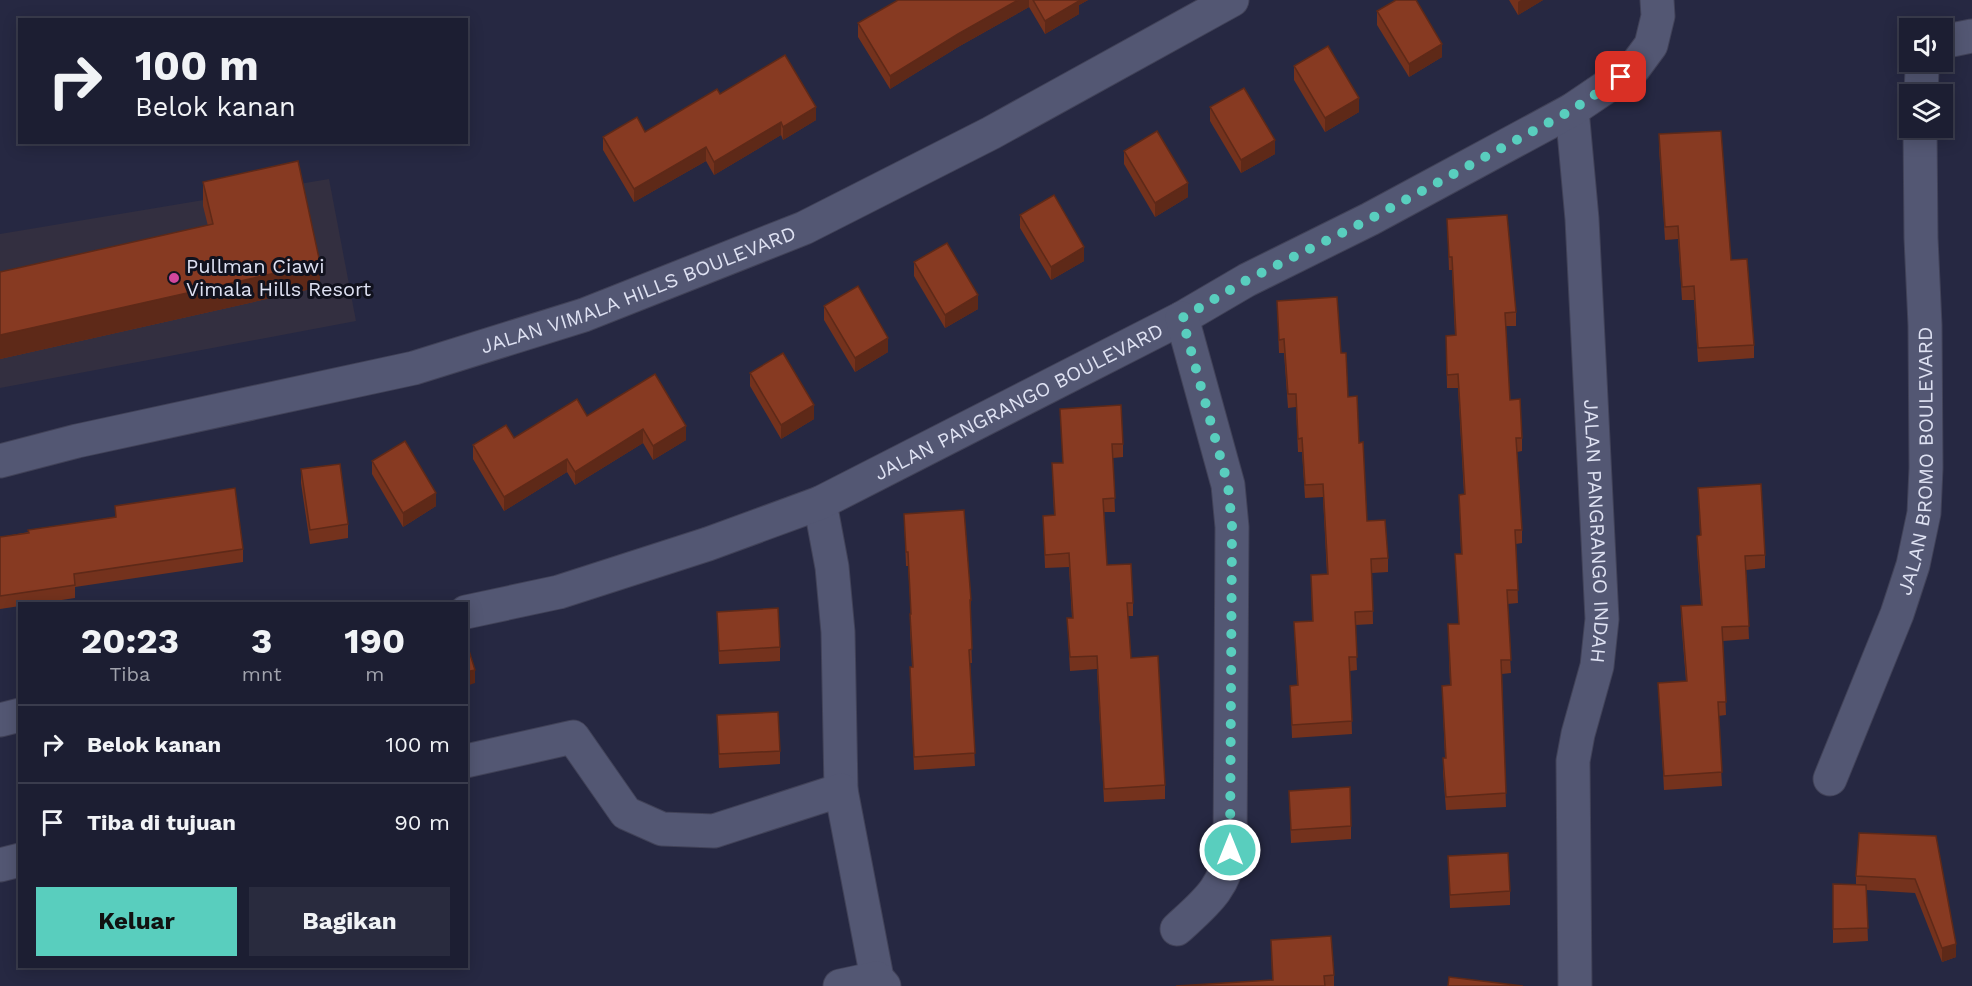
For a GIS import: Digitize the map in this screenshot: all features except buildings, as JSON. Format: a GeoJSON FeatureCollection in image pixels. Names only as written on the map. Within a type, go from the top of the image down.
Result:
{"type":"FeatureCollection","features":[{"type":"Feature","properties":{"kind":"street","name":"JALAN VIMALA HILLS BOULEVARD"},"geometry":{"type":"LineString","coordinates":[[0,461],[77,441],[414,368],[585,315],[804,228],[991,133],[1232,0]]}},
{"type":"Feature","properties":{"kind":"street","name":"JALAN PANGRANGO BOULEVARD"},"geometry":{"type":"LineString","coordinates":[[468,612],[559,591],[708,544],[820,503],[1182,318],[1247,280],[1370,219],[1572,110],[1634,68],[1651,45],[1658,15],[1657,0]]}},
{"type":"Feature","properties":{"kind":"street"},"geometry":{"type":"LineString","coordinates":[[1953,40],[1972,36]]}},
{"type":"Feature","properties":{"kind":"street","name":"JALAN PANGRANGO INDAH"},"geometry":{"type":"LineString","coordinates":[[1572,110],[1582,219],[1602,619],[1597,666],[1573,761],[1575,986]]}},
{"type":"Feature","properties":{"kind":"street","name":"JALAN BROMO BOULEVARD"},"geometry":{"type":"LineString","coordinates":[[1830,779],[1897,614],[1913,565],[1924,513],[1925,325],[1920,138]]}},
{"type":"Feature","properties":{"kind":"street"},"geometry":{"type":"LineString","coordinates":[[1178,930],[1213,894],[1223,880],[1228,867],[1232,526],[1228,485],[1182,318]]}},
{"type":"Feature","properties":{"kind":"street"},"geometry":{"type":"LineString","coordinates":[[820,503],[832,567],[838,633],[841,790],[881,982],[840,986]]}},
{"type":"Feature","properties":{"kind":"street"},"geometry":{"type":"LineString","coordinates":[[0,720],[18,716]]}},
{"type":"Feature","properties":{"kind":"street"},"geometry":{"type":"LineString","coordinates":[[468,761],[573,737],[626,813],[662,829],[714,831],[841,790]]}},
{"type":"Feature","properties":{"kind":"street"},"geometry":{"type":"LineString","coordinates":[[0,865],[18,860]]}},
{"type":"Feature","properties":{"kind":"shaded area","name":"Pullman Ciawi Vimala Hills Resort"},"geometry":{"type":"Polygon","coordinates":[[[329,179],[356,321],[0,388],[0,234],[329,179]]]}},
{"type":"Feature","properties":{"kind":"place","name":"Pullman Ciawi Vimala Hills Resort"},"geometry":{"type":"Point","coordinates":[174,278]}},
{"type":"Feature","properties":{"kind":"route"},"geometry":{"type":"LineString","coordinates":[[1230,850],[1232,526],[1228,485],[1182,318],[1247,280],[1370,219],[1572,110],[1621,77]]}}]}
